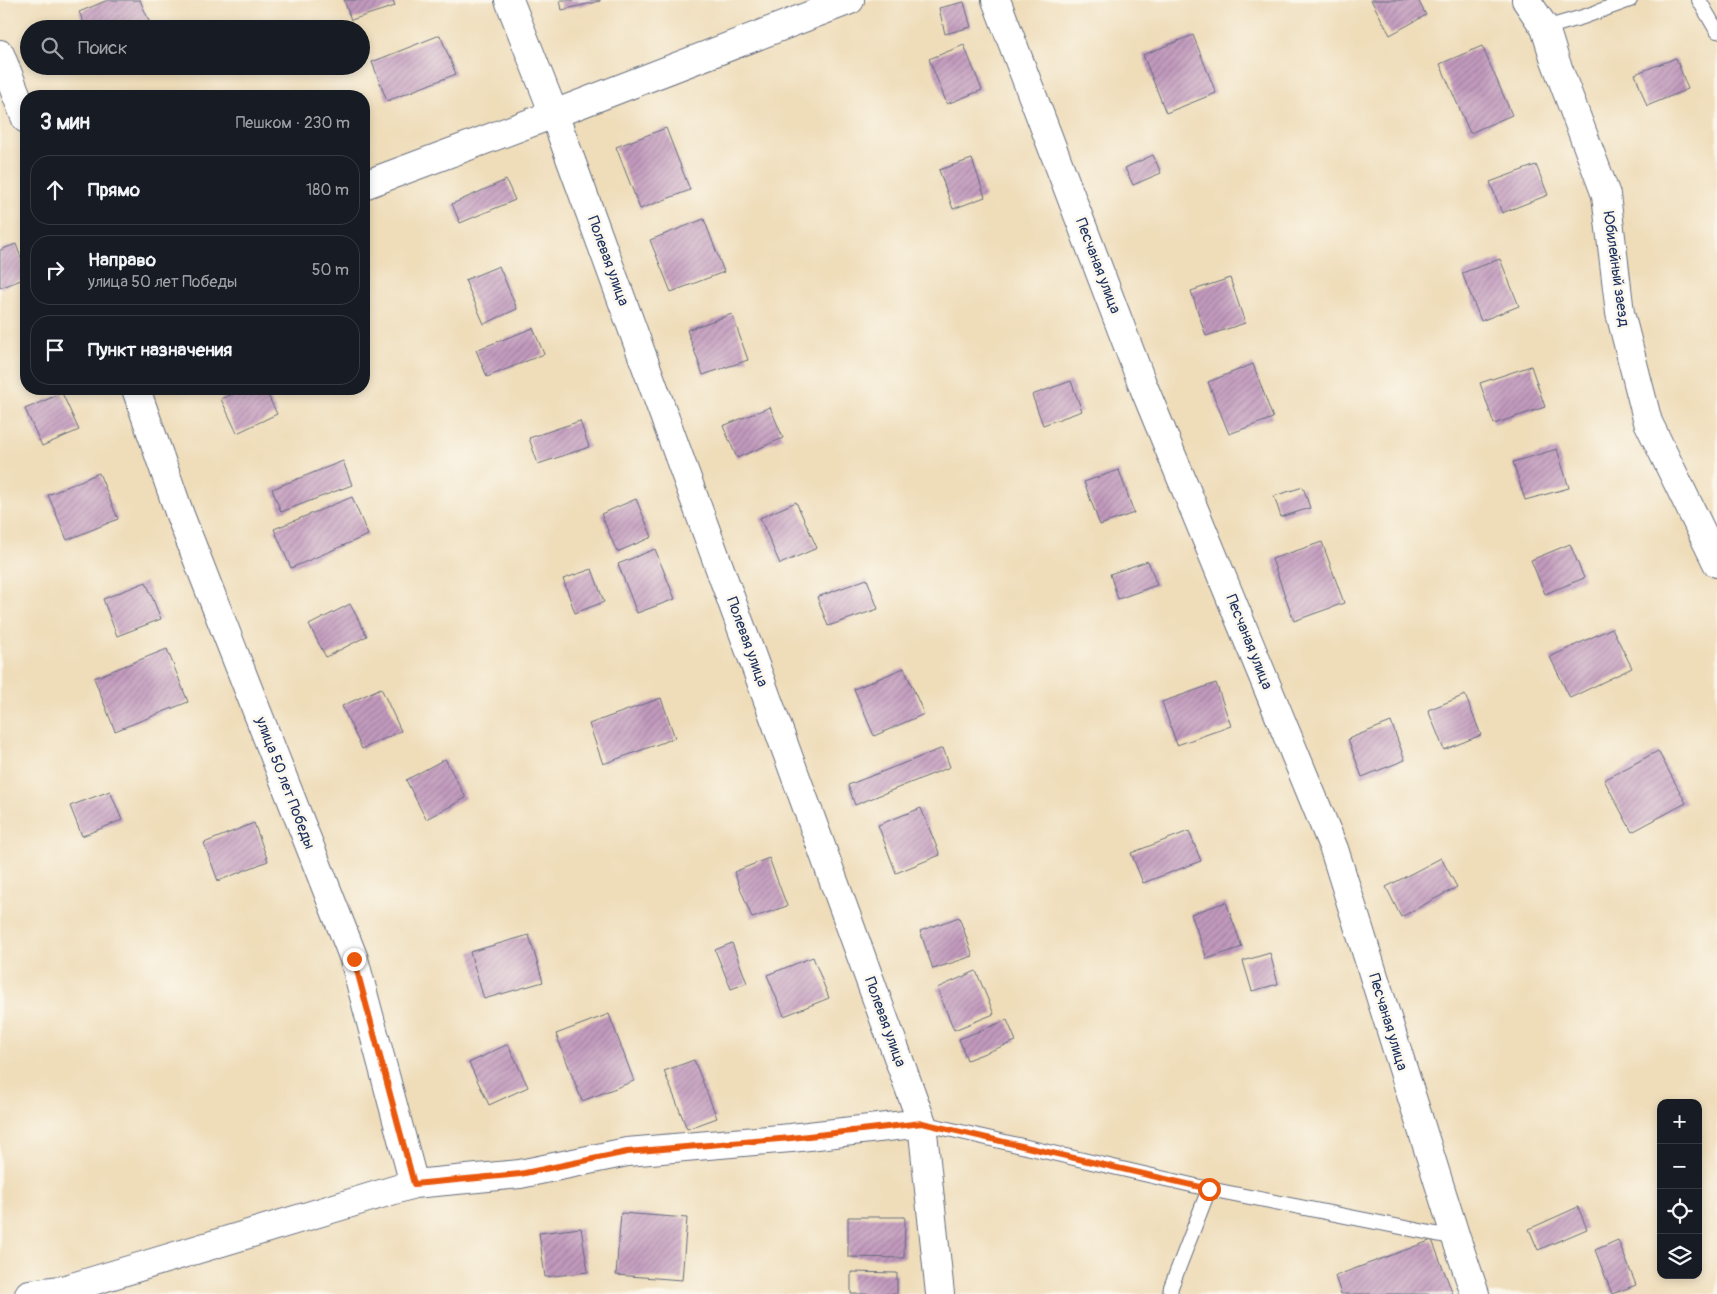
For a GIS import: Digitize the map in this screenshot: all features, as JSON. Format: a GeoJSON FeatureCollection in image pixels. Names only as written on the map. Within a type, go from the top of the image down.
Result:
{"type":"FeatureCollection","features":[{"type":"Feature","properties":{"kind":"street","name":"Полевая улица"},"geometry":{"type":"LineString","coordinates":[[509,0],[554,114],[922,1123],[940,1294]]}},
{"type":"Feature","properties":{"kind":"street"},"geometry":{"type":"LineString","coordinates":[[370,183],[850,0]]}},
{"type":"Feature","properties":{"kind":"street","name":"Песчаная улица"},"geometry":{"type":"LineString","coordinates":[[996,0],[1142,383],[1334,849],[1475,1294]]}},
{"type":"Feature","properties":{"kind":"street","name":"Юбилейный заезд"},"geometry":{"type":"LineString","coordinates":[[1526,0],[1545,28],[1555,60],[1606,195],[1620,313],[1648,422],[1717,563]]}},
{"type":"Feature","properties":{"kind":"street"},"geometry":{"type":"LineString","coordinates":[[0,54],[20,104]]}},
{"type":"Feature","properties":{"kind":"street","name":"улица 50 лет Победы"},"geometry":{"type":"LineString","coordinates":[[138,395],[180,516],[354,959],[414,1184]]}},
{"type":"Feature","properties":{"kind":"street"},"geometry":{"type":"LineString","coordinates":[[29,1294],[66,1291],[414,1184],[520,1174],[627,1152],[791,1138],[922,1123]]}},
{"type":"Feature","properties":{"kind":"lane"},"geometry":{"type":"LineString","coordinates":[[1545,28],[1630,0]]}},
{"type":"Feature","properties":{"kind":"lane"},"geometry":{"type":"LineString","coordinates":[[1699,0],[1717,31]]}},
{"type":"Feature","properties":{"kind":"lane"},"geometry":{"type":"LineString","coordinates":[[922,1123],[1209,1189],[1456,1238]]}},
{"type":"Feature","properties":{"kind":"lane"},"geometry":{"type":"LineString","coordinates":[[1170,1294],[1209,1189]]}},
{"type":"Feature","properties":{"kind":"building"},"geometry":{"type":"Polygon","coordinates":[[[108,0],[140,0],[149,20],[83,20],[79,12],[108,0]]]}},
{"type":"Feature","properties":{"kind":"building"},"geometry":{"type":"Polygon","coordinates":[[[344,0],[393,0],[395,6],[351,20],[344,0]]]}},
{"type":"Feature","properties":{"kind":"building"},"geometry":{"type":"Polygon","coordinates":[[[560,0],[600,0],[600,1],[562,10],[560,0]]]}},
{"type":"Feature","properties":{"kind":"building"},"geometry":{"type":"Polygon","coordinates":[[[1371,0],[1418,0],[1426,15],[1390,35],[1371,0]]]}},
{"type":"Feature","properties":{"kind":"building"},"geometry":{"type":"Polygon","coordinates":[[[964,2],[971,27],[945,34],[939,8],[964,2]]]}},
{"type":"Feature","properties":{"kind":"building"},"geometry":{"type":"Polygon","coordinates":[[[440,35],[456,74],[387,101],[372,62],[440,35]]]}},
{"type":"Feature","properties":{"kind":"building"},"geometry":{"type":"Polygon","coordinates":[[[1193,35],[1216,93],[1166,113],[1143,55],[1193,35]]]}},
{"type":"Feature","properties":{"kind":"building"},"geometry":{"type":"Polygon","coordinates":[[[964,45],[982,90],[947,104],[929,59],[964,45]]]}},
{"type":"Feature","properties":{"kind":"building"},"geometry":{"type":"Polygon","coordinates":[[[1482,46],[1512,115],[1470,133],[1440,64],[1482,46]]]}},
{"type":"Feature","properties":{"kind":"building"},"geometry":{"type":"Polygon","coordinates":[[[1676,58],[1688,89],[1647,106],[1635,74],[1676,58]]]}},
{"type":"Feature","properties":{"kind":"building"},"geometry":{"type":"Polygon","coordinates":[[[666,128],[690,190],[640,209],[616,147],[666,128]]]}},
{"type":"Feature","properties":{"kind":"building"},"geometry":{"type":"Polygon","coordinates":[[[1153,155],[1161,173],[1133,185],[1125,168],[1153,155]]]}},
{"type":"Feature","properties":{"kind":"building"},"geometry":{"type":"Polygon","coordinates":[[[972,159],[985,197],[953,209],[939,170],[972,159]]]}},
{"type":"Feature","properties":{"kind":"building"},"geometry":{"type":"Polygon","coordinates":[[[1536,165],[1548,195],[1502,213],[1490,182],[1536,165]]]}},
{"type":"Feature","properties":{"kind":"building"},"geometry":{"type":"Polygon","coordinates":[[[506,180],[515,200],[460,223],[452,204],[506,180]]]}},
{"type":"Feature","properties":{"kind":"building"},"geometry":{"type":"Polygon","coordinates":[[[704,219],[724,272],[671,292],[650,240],[704,219]]]}},
{"type":"Feature","properties":{"kind":"building"},"geometry":{"type":"Polygon","coordinates":[[[16,244],[20,255],[20,280],[0,288],[0,250],[16,244]]]}},
{"type":"Feature","properties":{"kind":"building"},"geometry":{"type":"Polygon","coordinates":[[[1500,259],[1519,306],[1481,321],[1462,273],[1500,259]]]}},
{"type":"Feature","properties":{"kind":"building"},"geometry":{"type":"Polygon","coordinates":[[[499,266],[517,309],[484,324],[465,280],[499,266]]]}},
{"type":"Feature","properties":{"kind":"building"},"geometry":{"type":"Polygon","coordinates":[[[1230,278],[1245,323],[1206,336],[1191,291],[1230,278]]]}},
{"type":"Feature","properties":{"kind":"building"},"geometry":{"type":"Polygon","coordinates":[[[732,314],[748,360],[703,375],[687,330],[732,314]]]}},
{"type":"Feature","properties":{"kind":"building"},"geometry":{"type":"Polygon","coordinates":[[[533,328],[544,354],[487,377],[476,350],[533,328]]]}},
{"type":"Feature","properties":{"kind":"building"},"geometry":{"type":"Polygon","coordinates":[[[1253,364],[1273,418],[1229,434],[1208,382],[1253,364]]]}},
{"type":"Feature","properties":{"kind":"building"},"geometry":{"type":"Polygon","coordinates":[[[1531,366],[1545,407],[1494,424],[1480,383],[1531,366]]]}},
{"type":"Feature","properties":{"kind":"building"},"geometry":{"type":"Polygon","coordinates":[[[1071,381],[1082,411],[1043,425],[1032,395],[1071,381]]]}},
{"type":"Feature","properties":{"kind":"building"},"geometry":{"type":"Polygon","coordinates":[[[57,395],[63,395],[79,430],[42,446],[25,409],[57,395]]]}},
{"type":"Feature","properties":{"kind":"building"},"geometry":{"type":"Polygon","coordinates":[[[231,395],[268,395],[277,414],[237,433],[221,399],[231,395]]]}},
{"type":"Feature","properties":{"kind":"building"},"geometry":{"type":"Polygon","coordinates":[[[770,407],[783,438],[737,458],[723,426],[770,407]]]}},
{"type":"Feature","properties":{"kind":"building"},"geometry":{"type":"Polygon","coordinates":[[[580,421],[589,447],[538,464],[529,438],[580,421]]]}},
{"type":"Feature","properties":{"kind":"building"},"geometry":{"type":"Polygon","coordinates":[[[1557,449],[1569,488],[1525,500],[1513,462],[1557,449]]]}},
{"type":"Feature","properties":{"kind":"building"},"geometry":{"type":"Polygon","coordinates":[[[343,461],[352,485],[281,512],[272,489],[343,461]]]}},
{"type":"Feature","properties":{"kind":"building"},"geometry":{"type":"Polygon","coordinates":[[[1119,470],[1134,513],[1100,525],[1084,482],[1119,470]]]}},
{"type":"Feature","properties":{"kind":"building"},"geometry":{"type":"Polygon","coordinates":[[[99,473],[118,519],[67,540],[48,495],[99,473]]]}},
{"type":"Feature","properties":{"kind":"building"},"geometry":{"type":"Polygon","coordinates":[[[1303,487],[1310,508],[1281,517],[1274,496],[1303,487]]]}},
{"type":"Feature","properties":{"kind":"building"},"geometry":{"type":"Polygon","coordinates":[[[352,497],[368,535],[291,568],[274,529],[352,497]]]}},
{"type":"Feature","properties":{"kind":"building"},"geometry":{"type":"Polygon","coordinates":[[[636,499],[652,537],[617,552],[601,514],[636,499]]]}},
{"type":"Feature","properties":{"kind":"building"},"geometry":{"type":"Polygon","coordinates":[[[796,502],[817,548],[780,564],[760,518],[796,502]]]}},
{"type":"Feature","properties":{"kind":"building"},"geometry":{"type":"Polygon","coordinates":[[[1322,542],[1344,603],[1294,621],[1272,559],[1322,542]]]}},
{"type":"Feature","properties":{"kind":"building"},"geometry":{"type":"Polygon","coordinates":[[[1570,544],[1584,578],[1545,594],[1531,560],[1570,544]]]}},
{"type":"Feature","properties":{"kind":"building"},"geometry":{"type":"Polygon","coordinates":[[[655,549],[675,599],[637,613],[618,564],[655,549]]]}},
{"type":"Feature","properties":{"kind":"building"},"geometry":{"type":"Polygon","coordinates":[[[1148,561],[1157,585],[1118,599],[1110,574],[1148,561]]]}},
{"type":"Feature","properties":{"kind":"building"},"geometry":{"type":"Polygon","coordinates":[[[592,569],[604,602],[575,613],[563,579],[592,569]]]}},
{"type":"Feature","properties":{"kind":"building"},"geometry":{"type":"Polygon","coordinates":[[[867,579],[878,609],[828,626],[817,597],[867,579]]]}},
{"type":"Feature","properties":{"kind":"building"},"geometry":{"type":"Polygon","coordinates":[[[146,582],[161,619],[117,636],[103,599],[146,582]]]}},
{"type":"Feature","properties":{"kind":"building"},"geometry":{"type":"Polygon","coordinates":[[[350,604],[367,636],[326,657],[309,625],[350,604]]]}},
{"type":"Feature","properties":{"kind":"building"},"geometry":{"type":"Polygon","coordinates":[[[1612,628],[1632,668],[1570,698],[1550,657],[1612,628]]]}},
{"type":"Feature","properties":{"kind":"building"},"geometry":{"type":"Polygon","coordinates":[[[167,649],[188,702],[115,731],[94,678],[167,649]]]}},
{"type":"Feature","properties":{"kind":"building"},"geometry":{"type":"Polygon","coordinates":[[[904,668],[924,714],[874,736],[854,689],[904,668]]]}},
{"type":"Feature","properties":{"kind":"building"},"geometry":{"type":"Polygon","coordinates":[[[1216,683],[1231,726],[1177,745],[1162,702],[1216,683]]]}},
{"type":"Feature","properties":{"kind":"building"},"geometry":{"type":"Polygon","coordinates":[[[381,688],[401,731],[362,749],[342,706],[381,688]]]}},
{"type":"Feature","properties":{"kind":"building"},"geometry":{"type":"Polygon","coordinates":[[[1465,695],[1481,735],[1444,750],[1428,710],[1465,695]]]}},
{"type":"Feature","properties":{"kind":"building"},"geometry":{"type":"Polygon","coordinates":[[[661,698],[675,738],[603,764],[589,724],[661,698]]]}},
{"type":"Feature","properties":{"kind":"building"},"geometry":{"type":"Polygon","coordinates":[[[1391,722],[1405,760],[1362,777],[1348,739],[1391,722]]]}},
{"type":"Feature","properties":{"kind":"building"},"geometry":{"type":"Polygon","coordinates":[[[943,748],[950,767],[855,805],[848,785],[943,748]]]}},
{"type":"Feature","properties":{"kind":"building"},"geometry":{"type":"Polygon","coordinates":[[[1658,751],[1686,803],[1632,832],[1604,780],[1658,751]]]}},
{"type":"Feature","properties":{"kind":"building"},"geometry":{"type":"Polygon","coordinates":[[[445,759],[466,798],[426,819],[406,780],[445,759]]]}},
{"type":"Feature","properties":{"kind":"building"},"geometry":{"type":"Polygon","coordinates":[[[110,791],[122,820],[82,836],[70,806],[110,791]]]}},
{"type":"Feature","properties":{"kind":"building"},"geometry":{"type":"Polygon","coordinates":[[[921,808],[940,855],[896,873],[878,825],[921,808]]]}},
{"type":"Feature","properties":{"kind":"building"},"geometry":{"type":"Polygon","coordinates":[[[254,823],[268,861],[218,881],[204,843],[254,823]]]}},
{"type":"Feature","properties":{"kind":"building"},"geometry":{"type":"Polygon","coordinates":[[[1189,831],[1201,861],[1143,883],[1131,853],[1189,831]]]}},
{"type":"Feature","properties":{"kind":"building"},"geometry":{"type":"Polygon","coordinates":[[[769,858],[787,906],[752,918],[734,872],[769,858]]]}},
{"type":"Feature","properties":{"kind":"building"},"geometry":{"type":"Polygon","coordinates":[[[1441,858],[1457,887],[1401,917],[1386,887],[1441,858]]]}},
{"type":"Feature","properties":{"kind":"building"},"geometry":{"type":"Polygon","coordinates":[[[1226,902],[1242,947],[1207,959],[1191,914],[1226,902]]]}},
{"type":"Feature","properties":{"kind":"building"},"geometry":{"type":"Polygon","coordinates":[[[959,917],[973,956],[933,969],[920,931],[959,917]]]}},
{"type":"Feature","properties":{"kind":"building"},"geometry":{"type":"Polygon","coordinates":[[[529,935],[543,982],[484,999],[470,952],[529,935]]]}},
{"type":"Feature","properties":{"kind":"building"},"geometry":{"type":"Polygon","coordinates":[[[732,943],[747,983],[731,989],[715,950],[732,943]]]}},
{"type":"Feature","properties":{"kind":"building"},"geometry":{"type":"Polygon","coordinates":[[[1270,953],[1278,984],[1252,991],[1243,961],[1270,953]]]}},
{"type":"Feature","properties":{"kind":"building"},"geometry":{"type":"Polygon","coordinates":[[[813,957],[829,998],[784,1016],[767,975],[813,957]]]}},
{"type":"Feature","properties":{"kind":"building"},"geometry":{"type":"Polygon","coordinates":[[[976,971],[994,1014],[954,1030],[937,988],[976,971]]]}},
{"type":"Feature","properties":{"kind":"building"},"geometry":{"type":"Polygon","coordinates":[[[609,1014],[634,1081],[582,1101],[556,1034],[609,1014]]]}},
{"type":"Feature","properties":{"kind":"building"},"geometry":{"type":"Polygon","coordinates":[[[1007,1020],[1016,1041],[967,1060],[959,1039],[1007,1020]]]}},
{"type":"Feature","properties":{"kind":"building"},"geometry":{"type":"Polygon","coordinates":[[[508,1044],[528,1087],[489,1105],[469,1063],[508,1044]]]}},
{"type":"Feature","properties":{"kind":"building"},"geometry":{"type":"Polygon","coordinates":[[[694,1060],[717,1118],[687,1129],[664,1071],[694,1060]]]}},
{"type":"Feature","properties":{"kind":"building"},"geometry":{"type":"Polygon","coordinates":[[[1578,1207],[1587,1229],[1538,1250],[1529,1229],[1578,1207]]]}},
{"type":"Feature","properties":{"kind":"building"},"geometry":{"type":"Polygon","coordinates":[[[621,1213],[687,1218],[682,1280],[616,1275],[621,1213]]]}},
{"type":"Feature","properties":{"kind":"building"},"geometry":{"type":"Polygon","coordinates":[[[848,1217],[905,1217],[904,1258],[848,1257],[848,1217]]]}},
{"type":"Feature","properties":{"kind":"building"},"geometry":{"type":"Polygon","coordinates":[[[581,1228],[588,1272],[545,1277],[539,1233],[581,1228]]]}},
{"type":"Feature","properties":{"kind":"building"},"geometry":{"type":"Polygon","coordinates":[[[1432,1240],[1453,1294],[1341,1294],[1335,1276],[1432,1240]]]}},
{"type":"Feature","properties":{"kind":"building"},"geometry":{"type":"Polygon","coordinates":[[[1618,1240],[1636,1285],[1612,1294],[1595,1250],[1618,1240]]]}},
{"type":"Feature","properties":{"kind":"building"},"geometry":{"type":"Polygon","coordinates":[[[851,1272],[897,1273],[897,1294],[851,1294],[851,1272]]]}},
{"type":"Feature","properties":{"kind":"route"},"geometry":{"type":"LineString","coordinates":[[354,959],[414,1184],[520,1174],[627,1152],[791,1138],[922,1123],[1209,1189]]}}]}
